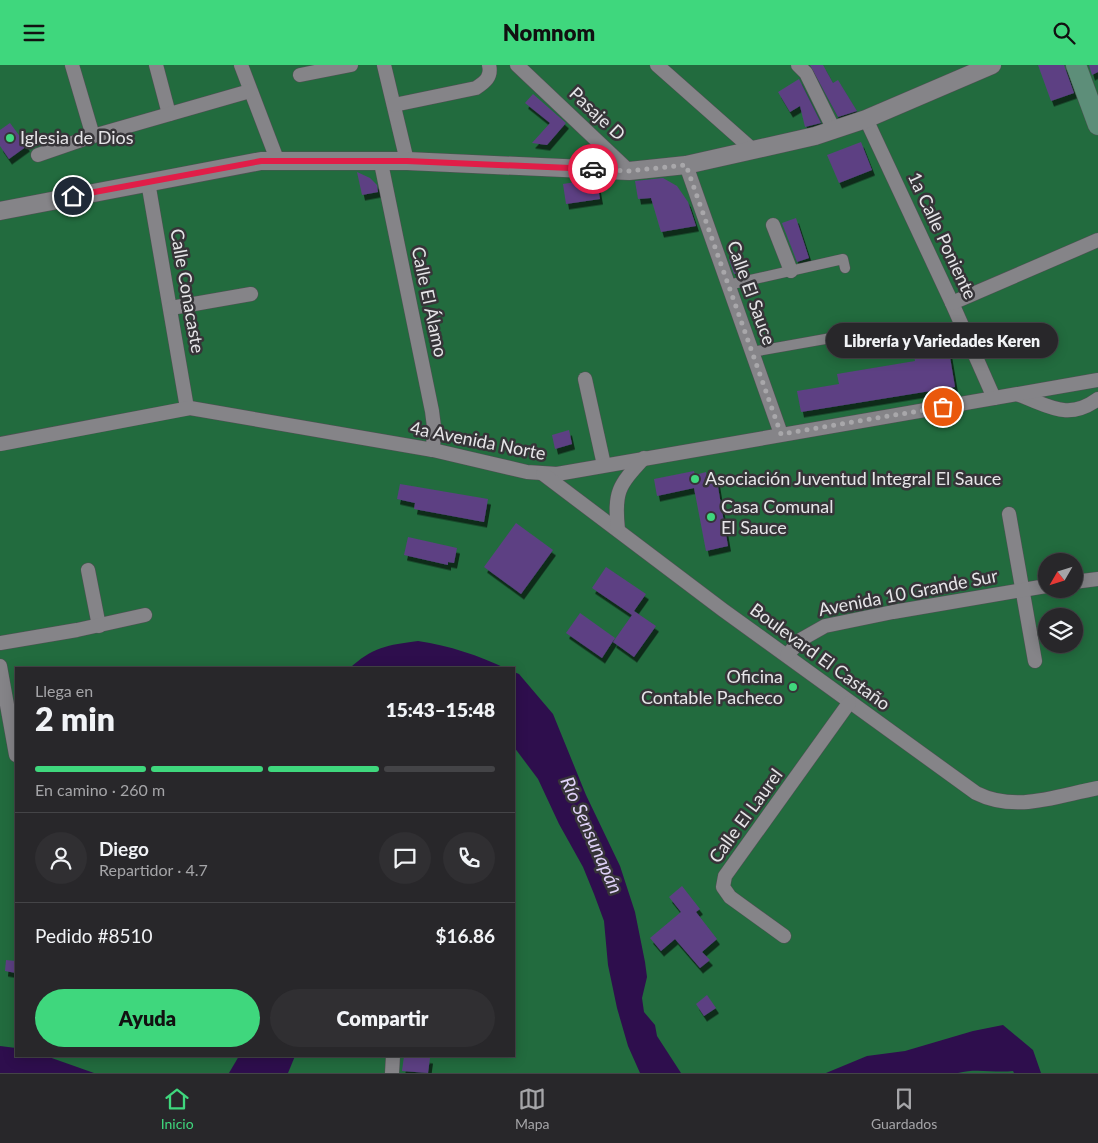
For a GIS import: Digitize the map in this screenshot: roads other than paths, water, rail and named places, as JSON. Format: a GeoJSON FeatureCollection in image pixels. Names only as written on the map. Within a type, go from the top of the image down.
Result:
{"type":"FeatureCollection","features":[{"type":"Feature","properties":{"kind":"main road"},"geometry":{"type":"LineString","coordinates":[[1076,65],[1098,125]]}},
{"type":"Feature","properties":{"kind":"street"},"geometry":{"type":"LineString","coordinates":[[72,65],[93,136]]}},
{"type":"Feature","properties":{"kind":"street"},"geometry":{"type":"LineString","coordinates":[[156,65],[169,114]]}},
{"type":"Feature","properties":{"kind":"street"},"geometry":{"type":"LineString","coordinates":[[241,65],[278,161]]}},
{"type":"Feature","properties":{"kind":"street"},"geometry":{"type":"LineString","coordinates":[[300,75],[351,65]]}},
{"type":"Feature","properties":{"kind":"street"},"geometry":{"type":"LineString","coordinates":[[384,65],[407,161]]}},
{"type":"Feature","properties":{"kind":"street"},"geometry":{"type":"LineString","coordinates":[[657,65],[753,150]]}},
{"type":"Feature","properties":{"kind":"street"},"geometry":{"type":"LineString","coordinates":[[798,65],[806,73],[834,129]]}},
{"type":"Feature","properties":{"kind":"street"},"geometry":{"type":"LineString","coordinates":[[0,211],[261,161],[381,163],[407,161],[629,171],[686,165],[753,150],[866,119],[992,65]]}},
{"type":"Feature","properties":{"kind":"street","name":"Pasaje D"},"geometry":{"type":"LineString","coordinates":[[512,67],[629,171]]}},
{"type":"Feature","properties":{"kind":"street"},"geometry":{"type":"LineString","coordinates":[[394,105],[476,88],[486,81],[490,68]]}},
{"type":"Feature","properties":{"kind":"street"},"geometry":{"type":"LineString","coordinates":[[38,155],[93,136],[250,91]]}},
{"type":"Feature","properties":{"kind":"street","name":"1a Calle Poniente"},"geometry":{"type":"LineString","coordinates":[[866,119],[994,398]]}},
{"type":"Feature","properties":{"kind":"street","name":"Calle El Álamo"},"geometry":{"type":"LineString","coordinates":[[381,163],[429,393],[434,427],[433,450]]}},
{"type":"Feature","properties":{"kind":"street","name":"Calle El Sauce"},"geometry":{"type":"LineString","coordinates":[[686,165],[781,434]]}},
{"type":"Feature","properties":{"kind":"street","name":"Calle Conacaste"},"geometry":{"type":"LineString","coordinates":[[148,182],[187,408]]}},
{"type":"Feature","properties":{"kind":"street"},"geometry":{"type":"LineString","coordinates":[[774,225],[791,271]]}},
{"type":"Feature","properties":{"kind":"street"},"geometry":{"type":"LineString","coordinates":[[952,303],[1098,240]]}},
{"type":"Feature","properties":{"kind":"street"},"geometry":{"type":"LineString","coordinates":[[728,285],[843,259],[845,268]]}},
{"type":"Feature","properties":{"kind":"street"},"geometry":{"type":"LineString","coordinates":[[171,308],[251,294]]}},
{"type":"Feature","properties":{"kind":"street"},"geometry":{"type":"LineString","coordinates":[[752,352],[859,333],[864,341]]}},
{"type":"Feature","properties":{"kind":"street"},"geometry":{"type":"LineString","coordinates":[[586,379],[604,465]]}},
{"type":"Feature","properties":{"kind":"street","name":"4a Avenida Norte"},"geometry":{"type":"LineString","coordinates":[[0,444],[187,408],[433,450],[543,474],[557,474],[1098,380]]}},
{"type":"Feature","properties":{"kind":"street"},"geometry":{"type":"LineString","coordinates":[[1016,394],[1064,411],[1076,411],[1098,399]]}},
{"type":"Feature","properties":{"kind":"street"},"geometry":{"type":"LineString","coordinates":[[618,530],[616,502],[618,490],[626,477],[644,458]]}},
{"type":"Feature","properties":{"kind":"street","name":"Boulevard El Castaño"},"geometry":{"type":"LineString","coordinates":[[543,474],[723,611],[787,655],[849,703],[899,736],[976,793],[991,800],[1020,803],[1098,788]]}},
{"type":"Feature","properties":{"kind":"street"},"geometry":{"type":"LineString","coordinates":[[1009,515],[1035,661]]}},
{"type":"Feature","properties":{"kind":"street"},"geometry":{"type":"LineString","coordinates":[[88,570],[99,626]]}},
{"type":"Feature","properties":{"kind":"street"},"geometry":{"type":"LineString","coordinates":[[1083,581],[1098,579]]}},
{"type":"Feature","properties":{"kind":"street","name":"Avenida 10 Grande Sur"},"geometry":{"type":"LineString","coordinates":[[787,655],[802,639],[825,626],[893,612],[1038,587]]}},
{"type":"Feature","properties":{"kind":"street"},"geometry":{"type":"LineString","coordinates":[[0,643],[99,626],[145,615]]}},
{"type":"Feature","properties":{"kind":"street"},"geometry":{"type":"LineString","coordinates":[[0,666],[15,749]]}},
{"type":"Feature","properties":{"kind":"street","name":"Calle El Laurel"},"geometry":{"type":"LineString","coordinates":[[784,936],[730,897],[723,887],[725,876],[849,703]]}},
{"type":"Feature","properties":{"kind":"street"},"geometry":{"type":"LineString","coordinates":[[392,1073],[393,1057]]}},
{"type":"Feature","properties":{"kind":"water"},"geometry":{"type":"Polygon","coordinates":[[[418,641],[441,646],[485,659],[503,667],[351,667],[365,656],[381,648],[418,641]]]}},
{"type":"Feature","properties":{"kind":"water","name":"Río Sensunapán"},"geometry":{"type":"Polygon","coordinates":[[[515,672],[519,674],[553,714],[586,795],[620,866],[635,912],[645,962],[647,977],[642,998],[644,1012],[655,1025],[657,1036],[681,1073],[640,1073],[628,1046],[617,1008],[608,965],[604,921],[583,867],[559,824],[538,779],[515,748],[515,672]]]}},
{"type":"Feature","properties":{"kind":"water"},"geometry":{"type":"Polygon","coordinates":[[[1003,1025],[1033,1050],[1041,1073],[978,1071],[958,1073],[826,1073],[867,1056],[905,1051],[973,1031],[1003,1025]]]}},
{"type":"Feature","properties":{"kind":"water"},"geometry":{"type":"Polygon","coordinates":[[[0,1046],[15,1048],[15,1057],[49,1057],[94,1073],[0,1073],[0,1046]]]}},
{"type":"Feature","properties":{"kind":"water"},"geometry":{"type":"Polygon","coordinates":[[[238,1057],[295,1057],[288,1073],[229,1073],[238,1057]]]}},
{"type":"Feature","properties":{"kind":"place","name":"Iglesia de Dios"},"geometry":{"type":"Point","coordinates":[10,138]}},
{"type":"Feature","properties":{"kind":"place","name":"Librería y Variedades Keren"},"geometry":{"type":"Point","coordinates":[943,407]}},
{"type":"Feature","properties":{"kind":"place","name":"Asociación Juventud Integral El Sauce"},"geometry":{"type":"Point","coordinates":[695,479]}},
{"type":"Feature","properties":{"kind":"place","name":"Casa Comunal El Sauce"},"geometry":{"type":"Point","coordinates":[711,517]}},
{"type":"Feature","properties":{"kind":"place","name":"Oficina Contable Pacheco"},"geometry":{"type":"Point","coordinates":[793,687]}}]}
